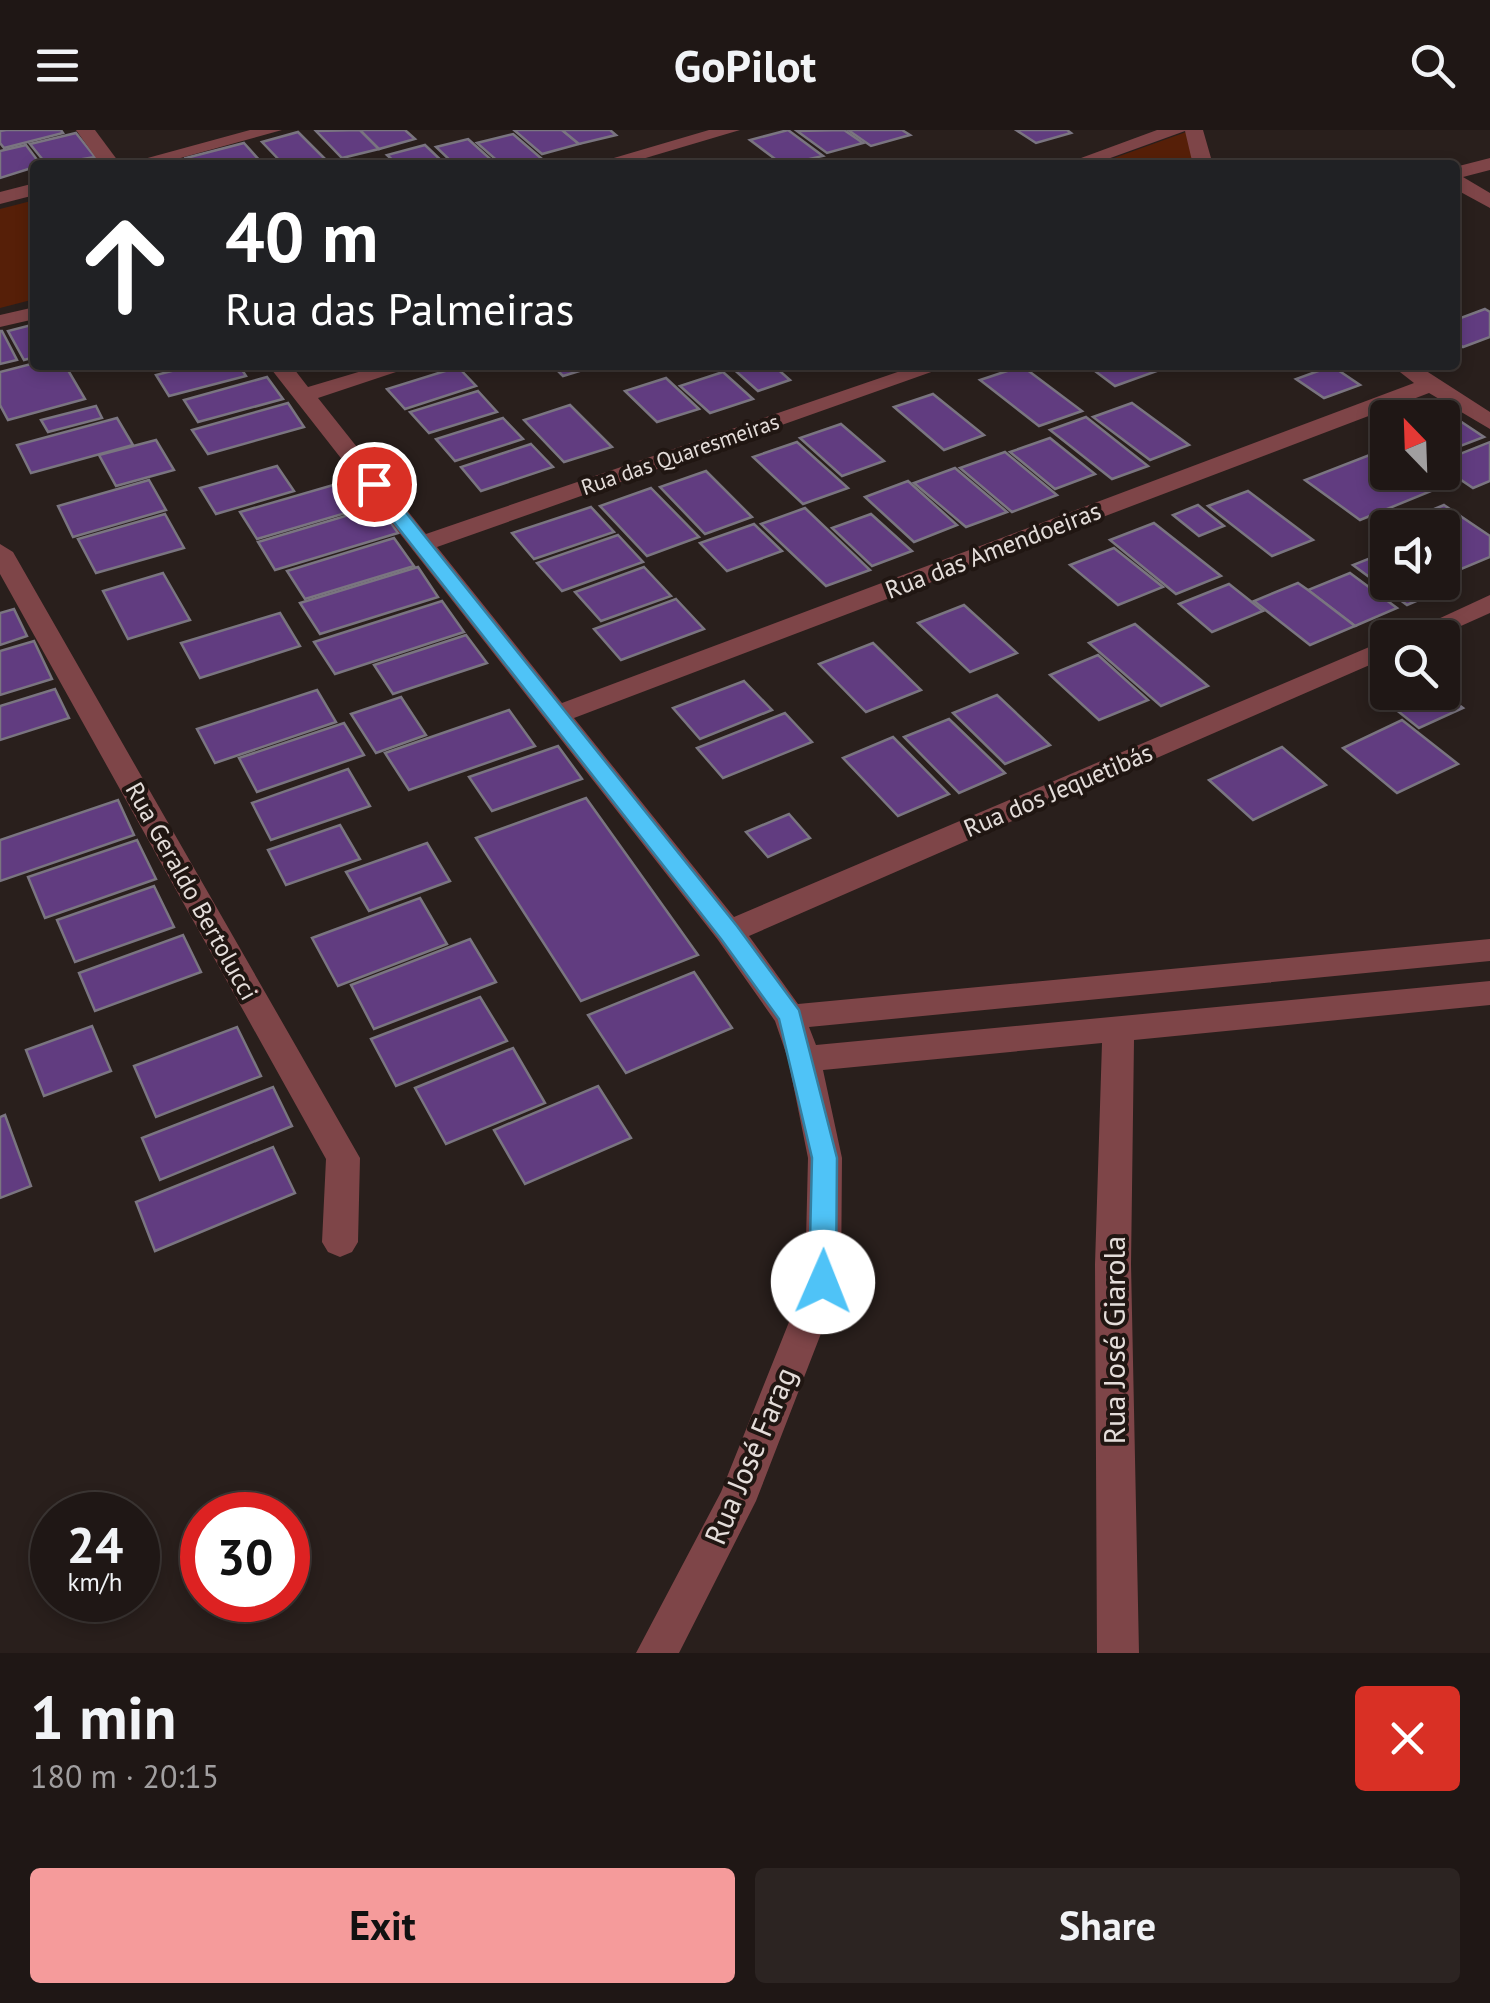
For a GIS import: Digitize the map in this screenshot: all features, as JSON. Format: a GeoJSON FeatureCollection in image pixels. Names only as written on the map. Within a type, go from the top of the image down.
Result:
{"type":"FeatureCollection","features":[{"type":"Feature","properties":{"kind":"street"},"geometry":{"type":"LineString","coordinates":[[85,130],[107,160]]}},
{"type":"Feature","properties":{"kind":"street"},"geometry":{"type":"LineString","coordinates":[[152,160],[273,130]]}},
{"type":"Feature","properties":{"kind":"street"},"geometry":{"type":"LineString","coordinates":[[619,160],[731,130]]}},
{"type":"Feature","properties":{"kind":"street"},"geometry":{"type":"LineString","coordinates":[[1095,160],[1176,130]]}},
{"type":"Feature","properties":{"kind":"street"},"geometry":{"type":"LineString","coordinates":[[1194,130],[1202,160]]}},
{"type":"Feature","properties":{"kind":"street"},"geometry":{"type":"LineString","coordinates":[[1460,174],[1490,164]]}},
{"type":"Feature","properties":{"kind":"street"},"geometry":{"type":"LineString","coordinates":[[1460,180],[1490,202]]}},
{"type":"Feature","properties":{"kind":"street"},"geometry":{"type":"LineString","coordinates":[[0,198],[30,190]]}},
{"type":"Feature","properties":{"kind":"street"},"geometry":{"type":"LineString","coordinates":[[0,322],[30,314]]}},
{"type":"Feature","properties":{"kind":"street","name":"Rua José Farag"},"geometry":{"type":"LineString","coordinates":[[283,370],[729,932],[790,1017],[804,1059],[824,1158],[823,1282],[737,1501],[656,1653]]}},
{"type":"Feature","properties":{"kind":"street"},"geometry":{"type":"LineString","coordinates":[[305,395],[389,370]]}},
{"type":"Feature","properties":{"kind":"street","name":"Rua das Quaresmeiras"},"geometry":{"type":"LineString","coordinates":[[420,544],[925,370]]}},
{"type":"Feature","properties":{"kind":"street"},"geometry":{"type":"LineString","coordinates":[[1410,370],[1490,422]]}},
{"type":"Feature","properties":{"kind":"street","name":"Rua das Amendoeiras"},"geometry":{"type":"LineString","coordinates":[[556,716],[1431,384]]}},
{"type":"Feature","properties":{"kind":"street","name":"Rua Geraldo Bertolucci"},"geometry":{"type":"LineString","coordinates":[[0,552],[343,1158],[340,1242]]}},
{"type":"Feature","properties":{"kind":"street"},"geometry":{"type":"LineString","coordinates":[[1451,620],[1490,603]]}},
{"type":"Feature","properties":{"kind":"street","name":"Rua dos Jequetibás"},"geometry":{"type":"LineString","coordinates":[[729,932],[1370,655]]}},
{"type":"Feature","properties":{"kind":"street"},"geometry":{"type":"LineString","coordinates":[[790,1017],[1490,950]]}},
{"type":"Feature","properties":{"kind":"street"},"geometry":{"type":"LineString","coordinates":[[804,1059],[1490,993]]}},
{"type":"Feature","properties":{"kind":"street","name":"Rua José Giarola"},"geometry":{"type":"LineString","coordinates":[[1118,1027],[1114,1264],[1118,1653]]}},
{"type":"Feature","properties":{"kind":"shaded area"},"geometry":{"type":"Polygon","coordinates":[[[1186,132],[1194,160],[1109,160],[1186,132]]]}},
{"type":"Feature","properties":{"kind":"shaded area"},"geometry":{"type":"Polygon","coordinates":[[[30,201],[30,300],[0,308],[0,209],[30,201]]]}},
{"type":"Feature","properties":{"kind":"building"},"geometry":{"type":"Polygon","coordinates":[[[360,130],[379,149],[342,158],[316,131],[360,130]]]}},
{"type":"Feature","properties":{"kind":"building"},"geometry":{"type":"Polygon","coordinates":[[[360,130],[405,130],[415,139],[379,149],[360,130]]]}},
{"type":"Feature","properties":{"kind":"building"},"geometry":{"type":"Polygon","coordinates":[[[514,130],[562,130],[579,144],[542,154],[514,130]]]}},
{"type":"Feature","properties":{"kind":"building"},"geometry":{"type":"Polygon","coordinates":[[[562,130],[610,130],[616,135],[579,144],[562,130]]]}},
{"type":"Feature","properties":{"kind":"building"},"geometry":{"type":"Polygon","coordinates":[[[788,130],[823,156],[776,160],[750,140],[788,130]]]}},
{"type":"Feature","properties":{"kind":"building"},"geometry":{"type":"Polygon","coordinates":[[[844,130],[863,143],[827,153],[797,131],[844,130]]]}},
{"type":"Feature","properties":{"kind":"building"},"geometry":{"type":"Polygon","coordinates":[[[848,130],[902,130],[910,135],[871,146],[848,130]]]}},
{"type":"Feature","properties":{"kind":"building"},"geometry":{"type":"Polygon","coordinates":[[[1016,130],[1067,130],[1071,133],[1036,143],[1016,130]]]}},
{"type":"Feature","properties":{"kind":"building"},"geometry":{"type":"Polygon","coordinates":[[[0,131],[63,133],[4,148],[0,143],[0,131]]]}},
{"type":"Feature","properties":{"kind":"building"},"geometry":{"type":"Polygon","coordinates":[[[298,132],[326,160],[279,160],[262,142],[298,132]]]}},
{"type":"Feature","properties":{"kind":"building"},"geometry":{"type":"Polygon","coordinates":[[[76,133],[95,157],[43,160],[30,144],[76,133]]]}},
{"type":"Feature","properties":{"kind":"building"},"geometry":{"type":"Polygon","coordinates":[[[513,134],[542,159],[496,160],[477,143],[513,134]]]}},
{"type":"Feature","properties":{"kind":"building"},"geometry":{"type":"Polygon","coordinates":[[[468,139],[492,160],[450,160],[436,147],[468,139]]]}},
{"type":"Feature","properties":{"kind":"building"},"geometry":{"type":"Polygon","coordinates":[[[244,143],[259,160],[188,160],[244,143]]]}},
{"type":"Feature","properties":{"kind":"building"},"geometry":{"type":"Polygon","coordinates":[[[26,145],[37,160],[30,160],[30,168],[0,178],[0,151],[26,145]]]}},
{"type":"Feature","properties":{"kind":"building"},"geometry":{"type":"Polygon","coordinates":[[[425,145],[441,160],[392,160],[387,155],[425,145]]]}},
{"type":"Feature","properties":{"kind":"building"},"geometry":{"type":"Polygon","coordinates":[[[1485,309],[1490,312],[1490,337],[1460,345],[1460,318],[1485,309]]]}},
{"type":"Feature","properties":{"kind":"building"},"geometry":{"type":"Polygon","coordinates":[[[30,325],[30,358],[24,360],[8,331],[30,325]]]}},
{"type":"Feature","properties":{"kind":"building"},"geometry":{"type":"Polygon","coordinates":[[[2,331],[17,360],[0,364],[2,331]]]}},
{"type":"Feature","properties":{"kind":"building"},"geometry":{"type":"Polygon","coordinates":[[[30,364],[30,370],[68,370],[85,399],[8,420],[0,405],[0,372],[30,364]]]}},
{"type":"Feature","properties":{"kind":"building"},"geometry":{"type":"Polygon","coordinates":[[[176,370],[242,370],[246,376],[169,396],[156,375],[176,370]]]}},
{"type":"Feature","properties":{"kind":"building"},"geometry":{"type":"Polygon","coordinates":[[[448,370],[461,370],[476,386],[405,409],[387,389],[448,370]]]}},
{"type":"Feature","properties":{"kind":"building"},"geometry":{"type":"Polygon","coordinates":[[[557,370],[583,370],[563,376],[557,370]]]}},
{"type":"Feature","properties":{"kind":"building"},"geometry":{"type":"Polygon","coordinates":[[[735,370],[779,370],[790,380],[758,391],[735,370]]]}},
{"type":"Feature","properties":{"kind":"building"},"geometry":{"type":"Polygon","coordinates":[[[1010,370],[1027,370],[1082,411],[1039,426],[980,380],[1010,370]]]}},
{"type":"Feature","properties":{"kind":"building"},"geometry":{"type":"Polygon","coordinates":[[[1094,370],[1157,371],[1115,386],[1094,370]]]}},
{"type":"Feature","properties":{"kind":"building"},"geometry":{"type":"Polygon","coordinates":[[[1321,370],[1338,370],[1360,385],[1324,398],[1296,379],[1321,370]]]}},
{"type":"Feature","properties":{"kind":"building"},"geometry":{"type":"Polygon","coordinates":[[[723,372],[753,399],[710,413],[680,386],[723,372]]]}},
{"type":"Feature","properties":{"kind":"building"},"geometry":{"type":"Polygon","coordinates":[[[267,377],[283,399],[198,422],[184,400],[267,377]]]}},
{"type":"Feature","properties":{"kind":"building"},"geometry":{"type":"Polygon","coordinates":[[[666,378],[699,409],[657,422],[625,391],[666,378]]]}},
{"type":"Feature","properties":{"kind":"building"},"geometry":{"type":"Polygon","coordinates":[[[478,391],[497,412],[429,433],[410,412],[478,391]]]}},
{"type":"Feature","properties":{"kind":"building"},"geometry":{"type":"Polygon","coordinates":[[[933,394],[984,435],[944,450],[894,407],[933,394]]]}},
{"type":"Feature","properties":{"kind":"building"},"geometry":{"type":"Polygon","coordinates":[[[288,403],[304,427],[208,454],[192,430],[288,403]]]}},
{"type":"Feature","properties":{"kind":"building"},"geometry":{"type":"Polygon","coordinates":[[[1132,403],[1189,445],[1150,460],[1093,417],[1132,403]]]}},
{"type":"Feature","properties":{"kind":"building"},"geometry":{"type":"Polygon","coordinates":[[[570,405],[612,447],[564,462],[524,420],[570,405]]]}},
{"type":"Feature","properties":{"kind":"building"},"geometry":{"type":"Polygon","coordinates":[[[96,406],[102,418],[48,432],[41,420],[96,406]]]}},
{"type":"Feature","properties":{"kind":"building"},"geometry":{"type":"Polygon","coordinates":[[[1086,417],[1148,466],[1112,479],[1050,430],[1086,417]]]}},
{"type":"Feature","properties":{"kind":"building"},"geometry":{"type":"Polygon","coordinates":[[[117,418],[133,445],[31,473],[17,445],[117,418]]]}},
{"type":"Feature","properties":{"kind":"building"},"geometry":{"type":"Polygon","coordinates":[[[503,418],[523,439],[455,461],[436,439],[503,418]]]}},
{"type":"Feature","properties":{"kind":"building"},"geometry":{"type":"Polygon","coordinates":[[[1460,421],[1484,437],[1460,446],[1460,421]]]}},
{"type":"Feature","properties":{"kind":"building"},"geometry":{"type":"Polygon","coordinates":[[[841,424],[884,461],[842,476],[800,438],[841,424]]]}},
{"type":"Feature","properties":{"kind":"building"},"geometry":{"type":"Polygon","coordinates":[[[1050,438],[1095,474],[1055,489],[1010,452],[1050,438]]]}},
{"type":"Feature","properties":{"kind":"building"},"geometry":{"type":"Polygon","coordinates":[[[156,440],[174,470],[116,486],[99,455],[156,440]]]}},
{"type":"Feature","properties":{"kind":"building"},"geometry":{"type":"Polygon","coordinates":[[[797,442],[848,488],[803,504],[753,457],[797,442]]]}},
{"type":"Feature","properties":{"kind":"building"},"geometry":{"type":"Polygon","coordinates":[[[1490,442],[1490,481],[1473,488],[1460,479],[1460,454],[1490,442]]]}},
{"type":"Feature","properties":{"kind":"building"},"geometry":{"type":"Polygon","coordinates":[[[531,444],[553,467],[481,491],[461,467],[531,444]]]}},
{"type":"Feature","properties":{"kind":"building"},"geometry":{"type":"Polygon","coordinates":[[[1005,452],[1057,495],[1012,512],[960,468],[1005,452]]]}},
{"type":"Feature","properties":{"kind":"building"},"geometry":{"type":"Polygon","coordinates":[[[1370,455],[1370,490],[1434,490],[1385,510],[1370,510],[1370,516],[1360,520],[1305,480],[1370,455]]]}},
{"type":"Feature","properties":{"kind":"building"},"geometry":{"type":"Polygon","coordinates":[[[277,466],[294,491],[216,514],[200,488],[277,466]]]}},
{"type":"Feature","properties":{"kind":"building"},"geometry":{"type":"Polygon","coordinates":[[[955,468],[1007,512],[966,527],[914,483],[955,468]]]}},
{"type":"Feature","properties":{"kind":"building"},"geometry":{"type":"Polygon","coordinates":[[[706,471],[752,517],[705,534],[660,487],[706,471]]]}},
{"type":"Feature","properties":{"kind":"building"},"geometry":{"type":"Polygon","coordinates":[[[354,479],[373,505],[257,539],[240,512],[354,479]]]}},
{"type":"Feature","properties":{"kind":"building"},"geometry":{"type":"Polygon","coordinates":[[[149,480],[166,510],[73,537],[58,506],[149,480]]]}},
{"type":"Feature","properties":{"kind":"building"},"geometry":{"type":"Polygon","coordinates":[[[908,481],[957,525],[914,542],[865,497],[908,481]]]}},
{"type":"Feature","properties":{"kind":"building"},"geometry":{"type":"Polygon","coordinates":[[[651,488],[699,537],[647,556],[600,506],[651,488]]]}},
{"type":"Feature","properties":{"kind":"building"},"geometry":{"type":"Polygon","coordinates":[[[1248,491],[1313,540],[1272,556],[1208,506],[1248,491]]]}},
{"type":"Feature","properties":{"kind":"building"},"geometry":{"type":"Polygon","coordinates":[[[1198,505],[1224,526],[1199,536],[1173,515],[1198,505]]]}},
{"type":"Feature","properties":{"kind":"building"},"geometry":{"type":"Polygon","coordinates":[[[379,506],[398,533],[275,570],[258,542],[379,506]]]}},
{"type":"Feature","properties":{"kind":"building"},"geometry":{"type":"Polygon","coordinates":[[[591,507],[614,532],[534,559],[512,533],[591,507]]]}},
{"type":"Feature","properties":{"kind":"building"},"geometry":{"type":"Polygon","coordinates":[[[805,508],[870,570],[826,586],[761,524],[805,508]]]}},
{"type":"Feature","properties":{"kind":"building"},"geometry":{"type":"Polygon","coordinates":[[[165,514],[184,548],[96,573],[78,539],[165,514]]]}},
{"type":"Feature","properties":{"kind":"building"},"geometry":{"type":"Polygon","coordinates":[[[871,514],[912,551],[872,566],[832,528],[871,514]]]}},
{"type":"Feature","properties":{"kind":"building"},"geometry":{"type":"Polygon","coordinates":[[[1460,516],[1490,536],[1490,557],[1460,569],[1460,516]]]}},
{"type":"Feature","properties":{"kind":"building"},"geometry":{"type":"Polygon","coordinates":[[[1154,523],[1221,576],[1176,594],[1110,540],[1154,523]]]}},
{"type":"Feature","properties":{"kind":"building"},"geometry":{"type":"Polygon","coordinates":[[[754,524],[782,551],[727,571],[700,543],[754,524]]]}},
{"type":"Feature","properties":{"kind":"building"},"geometry":{"type":"Polygon","coordinates":[[[618,535],[643,562],[562,591],[537,563],[618,535]]]}},
{"type":"Feature","properties":{"kind":"building"},"geometry":{"type":"Polygon","coordinates":[[[394,538],[414,566],[305,599],[287,571],[394,538]]]}},
{"type":"Feature","properties":{"kind":"building"},"geometry":{"type":"Polygon","coordinates":[[[1114,548],[1163,587],[1118,605],[1070,565],[1114,548]]]}},
{"type":"Feature","properties":{"kind":"building"},"geometry":{"type":"Polygon","coordinates":[[[1370,558],[1370,578],[1353,565],[1370,558]]]}},
{"type":"Feature","properties":{"kind":"building"},"geometry":{"type":"Polygon","coordinates":[[[418,567],[438,597],[320,634],[300,603],[418,567]]]}},
{"type":"Feature","properties":{"kind":"building"},"geometry":{"type":"Polygon","coordinates":[[[644,567],[671,596],[601,621],[575,592],[644,567]]]}},
{"type":"Feature","properties":{"kind":"building"},"geometry":{"type":"Polygon","coordinates":[[[163,573],[190,620],[128,639],[103,591],[163,573]]]}},
{"type":"Feature","properties":{"kind":"building"},"geometry":{"type":"Polygon","coordinates":[[[1350,573],[1370,588],[1370,600],[1386,600],[1397,608],[1355,626],[1308,590],[1350,573]]]}},
{"type":"Feature","properties":{"kind":"building"},"geometry":{"type":"Polygon","coordinates":[[[1298,583],[1355,626],[1310,645],[1254,601],[1298,583]]]}},
{"type":"Feature","properties":{"kind":"building"},"geometry":{"type":"Polygon","coordinates":[[[1229,584],[1263,611],[1212,632],[1179,604],[1229,584]]]}},
{"type":"Feature","properties":{"kind":"building"},"geometry":{"type":"Polygon","coordinates":[[[676,599],[704,629],[621,660],[594,629],[676,599]]]}},
{"type":"Feature","properties":{"kind":"building"},"geometry":{"type":"Polygon","coordinates":[[[442,601],[464,632],[335,674],[314,642],[442,601]]]}},
{"type":"Feature","properties":{"kind":"building"},"geometry":{"type":"Polygon","coordinates":[[[964,605],[1017,653],[970,672],[918,623],[964,605]]]}},
{"type":"Feature","properties":{"kind":"building"},"geometry":{"type":"Polygon","coordinates":[[[14,609],[27,636],[0,645],[0,613],[14,609]]]}},
{"type":"Feature","properties":{"kind":"building"},"geometry":{"type":"Polygon","coordinates":[[[280,613],[300,646],[200,678],[181,643],[280,613]]]}},
{"type":"Feature","properties":{"kind":"building"},"geometry":{"type":"Polygon","coordinates":[[[1135,624],[1208,686],[1161,706],[1089,643],[1135,624]]]}},
{"type":"Feature","properties":{"kind":"building"},"geometry":{"type":"Polygon","coordinates":[[[466,635],[487,663],[393,694],[374,665],[466,635]]]}},
{"type":"Feature","properties":{"kind":"building"},"geometry":{"type":"Polygon","coordinates":[[[34,641],[52,679],[0,695],[0,651],[34,641]]]}},
{"type":"Feature","properties":{"kind":"building"},"geometry":{"type":"Polygon","coordinates":[[[873,643],[921,690],[866,712],[819,664],[873,643]]]}},
{"type":"Feature","properties":{"kind":"building"},"geometry":{"type":"Polygon","coordinates":[[[1098,655],[1148,700],[1099,720],[1050,675],[1098,655]]]}},
{"type":"Feature","properties":{"kind":"building"},"geometry":{"type":"Polygon","coordinates":[[[744,681],[772,710],[700,739],[673,708],[744,681]]]}},
{"type":"Feature","properties":{"kind":"building"},"geometry":{"type":"Polygon","coordinates":[[[55,689],[69,718],[0,740],[0,706],[55,689]]]}},
{"type":"Feature","properties":{"kind":"building"},"geometry":{"type":"Polygon","coordinates":[[[317,690],[336,722],[215,763],[197,729],[317,690]]]}},
{"type":"Feature","properties":{"kind":"building"},"geometry":{"type":"Polygon","coordinates":[[[997,695],[1050,745],[1005,764],[953,713],[997,695]]]}},
{"type":"Feature","properties":{"kind":"building"},"geometry":{"type":"Polygon","coordinates":[[[401,697],[426,735],[376,753],[351,714],[401,697]]]}},
{"type":"Feature","properties":{"kind":"building"},"geometry":{"type":"Polygon","coordinates":[[[509,710],[535,746],[409,790],[385,753],[509,710]]]}},
{"type":"Feature","properties":{"kind":"building"},"geometry":{"type":"Polygon","coordinates":[[[1396,710],[1459,710],[1419,728],[1396,710]]]}},
{"type":"Feature","properties":{"kind":"building"},"geometry":{"type":"Polygon","coordinates":[[[785,713],[812,742],[723,778],[697,748],[785,713]]]}},
{"type":"Feature","properties":{"kind":"building"},"geometry":{"type":"Polygon","coordinates":[[[949,719],[1005,773],[959,793],[904,737],[949,719]]]}},
{"type":"Feature","properties":{"kind":"building"},"geometry":{"type":"Polygon","coordinates":[[[1402,720],[1458,764],[1397,793],[1343,748],[1402,720]]]}},
{"type":"Feature","properties":{"kind":"building"},"geometry":{"type":"Polygon","coordinates":[[[344,723],[364,755],[257,792],[239,758],[344,723]]]}},
{"type":"Feature","properties":{"kind":"building"},"geometry":{"type":"Polygon","coordinates":[[[893,737],[949,794],[898,816],[843,758],[893,737]]]}},
{"type":"Feature","properties":{"kind":"building"},"geometry":{"type":"Polygon","coordinates":[[[558,746],[582,779],[492,811],[469,777],[558,746]]]}},
{"type":"Feature","properties":{"kind":"building"},"geometry":{"type":"Polygon","coordinates":[[[1282,747],[1326,785],[1253,820],[1209,780],[1282,747]]]}},
{"type":"Feature","properties":{"kind":"building"},"geometry":{"type":"Polygon","coordinates":[[[348,769],[370,806],[271,840],[252,803],[348,769]]]}},
{"type":"Feature","properties":{"kind":"building"},"geometry":{"type":"Polygon","coordinates":[[[586,798],[698,955],[581,1001],[476,838],[586,798]]]}},
{"type":"Feature","properties":{"kind":"building"},"geometry":{"type":"Polygon","coordinates":[[[118,800],[134,835],[0,881],[0,840],[118,800]]]}},
{"type":"Feature","properties":{"kind":"building"},"geometry":{"type":"Polygon","coordinates":[[[789,814],[810,838],[768,857],[746,832],[789,814]]]}},
{"type":"Feature","properties":{"kind":"building"},"geometry":{"type":"Polygon","coordinates":[[[340,825],[360,859],[286,885],[268,850],[340,825]]]}},
{"type":"Feature","properties":{"kind":"building"},"geometry":{"type":"Polygon","coordinates":[[[137,840],[156,879],[45,918],[28,877],[137,840]]]}},
{"type":"Feature","properties":{"kind":"building"},"geometry":{"type":"Polygon","coordinates":[[[427,843],[450,881],[369,911],[346,872],[427,843]]]}},
{"type":"Feature","properties":{"kind":"building"},"geometry":{"type":"Polygon","coordinates":[[[154,886],[174,927],[75,962],[57,920],[154,886]]]}},
{"type":"Feature","properties":{"kind":"building"},"geometry":{"type":"Polygon","coordinates":[[[420,898],[447,944],[338,986],[312,938],[420,898]]]}},
{"type":"Feature","properties":{"kind":"building"},"geometry":{"type":"Polygon","coordinates":[[[183,935],[201,972],[95,1011],[79,973],[183,935]]]}},
{"type":"Feature","properties":{"kind":"building"},"geometry":{"type":"Polygon","coordinates":[[[470,939],[496,982],[374,1029],[351,985],[470,939]]]}},
{"type":"Feature","properties":{"kind":"building"},"geometry":{"type":"Polygon","coordinates":[[[694,972],[732,1028],[626,1073],[588,1015],[694,972]]]}},
{"type":"Feature","properties":{"kind":"building"},"geometry":{"type":"Polygon","coordinates":[[[480,997],[507,1041],[396,1086],[371,1039],[480,997]]]}},
{"type":"Feature","properties":{"kind":"building"},"geometry":{"type":"Polygon","coordinates":[[[92,1026],[111,1071],[44,1096],[26,1050],[92,1026]]]}},
{"type":"Feature","properties":{"kind":"building"},"geometry":{"type":"Polygon","coordinates":[[[237,1027],[261,1076],[156,1117],[134,1066],[237,1027]]]}},
{"type":"Feature","properties":{"kind":"building"},"geometry":{"type":"Polygon","coordinates":[[[513,1048],[545,1103],[446,1144],[415,1088],[513,1048]]]}},
{"type":"Feature","properties":{"kind":"building"},"geometry":{"type":"Polygon","coordinates":[[[598,1086],[631,1138],[525,1184],[494,1130],[598,1086]]]}},
{"type":"Feature","properties":{"kind":"building"},"geometry":{"type":"Polygon","coordinates":[[[273,1087],[292,1126],[160,1180],[142,1138],[273,1087]]]}},
{"type":"Feature","properties":{"kind":"building"},"geometry":{"type":"Polygon","coordinates":[[[5,1115],[31,1186],[0,1198],[0,1117],[5,1115]]]}},
{"type":"Feature","properties":{"kind":"building"},"geometry":{"type":"Polygon","coordinates":[[[273,1147],[295,1193],[155,1251],[136,1202],[273,1147]]]}},
{"type":"Feature","properties":{"kind":"route"},"geometry":{"type":"LineString","coordinates":[[374,484],[729,932],[790,1017],[804,1059],[824,1158],[823,1282]]}}]}
